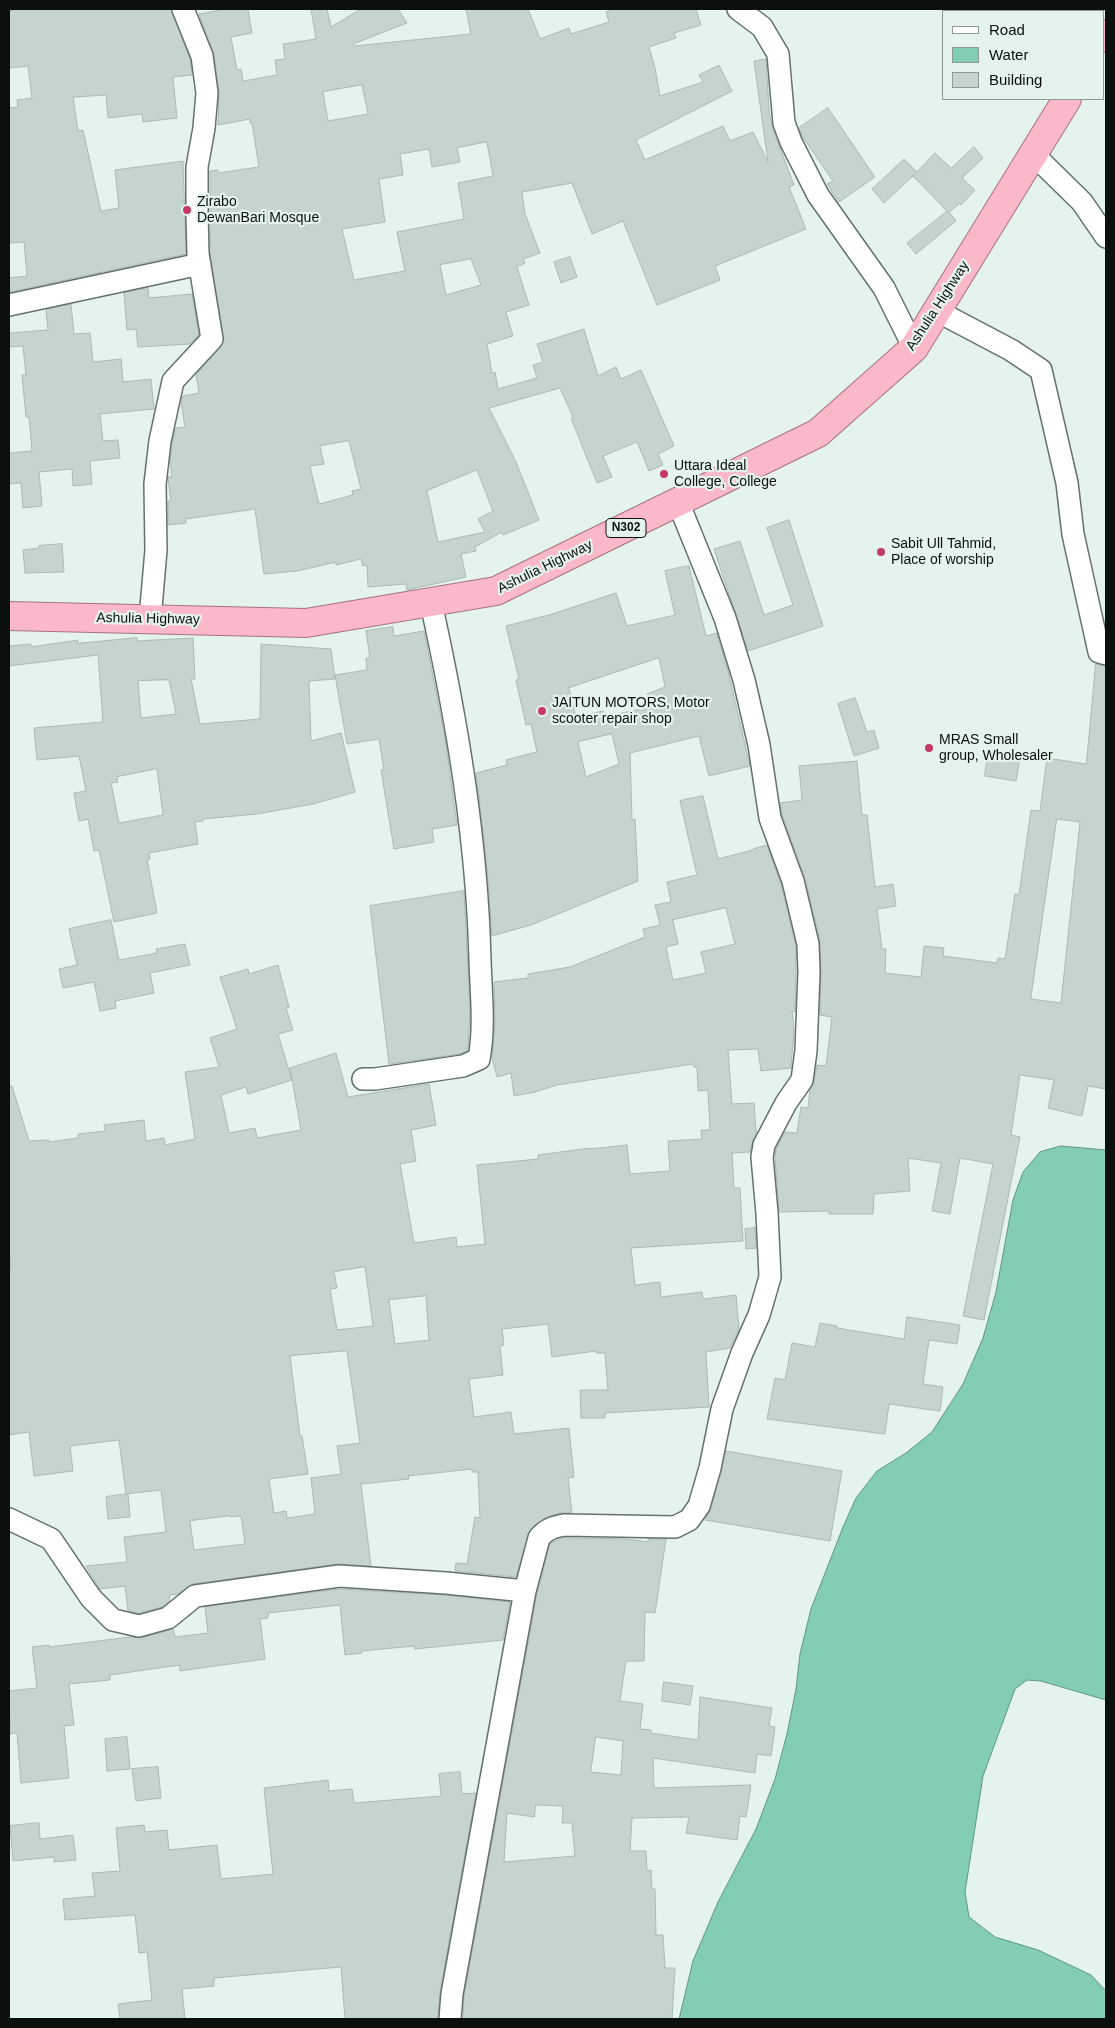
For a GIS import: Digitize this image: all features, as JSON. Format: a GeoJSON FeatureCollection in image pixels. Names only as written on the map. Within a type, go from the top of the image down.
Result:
{"type":"FeatureCollection","features":[{"type":"Feature","properties":{"kind":"highway","name":"Ashulia Highway"},"geometry":{"type":"LineString","coordinates":[[9,616],[306,623],[496,592],[818,433],[914,348],[1066,100]]}},
{"type":"Feature","properties":{"kind":"street"},"geometry":{"type":"LineString","coordinates":[[150,619],[156,550],[154,484],[160,441],[173,381],[212,339],[200,264],[197,167],[204,128],[207,93],[202,56],[183,9]]}},
{"type":"Feature","properties":{"kind":"street"},"geometry":{"type":"LineString","coordinates":[[738,9],[762,27],[778,54],[784,123],[791,142],[818,195],[884,288],[914,348]]}},
{"type":"Feature","properties":{"kind":"street"},"geometry":{"type":"LineString","coordinates":[[1033,154],[1082,202],[1106,237]]}},
{"type":"Feature","properties":{"kind":"street"},"geometry":{"type":"LineString","coordinates":[[9,305],[200,264]]}},
{"type":"Feature","properties":{"kind":"street"},"geometry":{"type":"LineString","coordinates":[[937,311],[1012,350],[1041,370],[1067,483],[1073,534],[1099,652],[1106,654]]}},
{"type":"Feature","properties":{"kind":"street"},"geometry":{"type":"LineString","coordinates":[[450,2019],[452,1994],[525,1591],[539,1538],[552,1527],[577,1524],[675,1527],[689,1520],[699,1506],[710,1468],[722,1409],[742,1353],[759,1316],[770,1277],[768,1213],[762,1157],[764,1145],[786,1103],[802,1080],[806,1051],[808,944],[793,881],[770,818],[759,745],[744,680],[725,618],[678,502]]}},
{"type":"Feature","properties":{"kind":"street"},"geometry":{"type":"LineString","coordinates":[[364,1078],[375,1079],[463,1066],[478,1059],[483,1039],[479,923],[470,815],[449,682],[431,603]]}},
{"type":"Feature","properties":{"kind":"street"},"geometry":{"type":"LineString","coordinates":[[9,1519],[51,1539],[91,1598],[114,1620],[139,1626],[168,1618],[195,1596],[338,1576],[446,1583],[525,1591]]}},
{"type":"Feature","properties":{"kind":"water"},"geometry":{"type":"Polygon","coordinates":[[[1061,1146],[1106,1150],[1106,1700],[1041,1681],[1027,1680],[1015,1689],[983,1776],[965,1892],[969,1917],[995,1937],[1038,1950],[1091,1975],[1106,1991],[1106,2019],[679,2019],[693,1961],[718,1902],[756,1829],[775,1779],[787,1734],[796,1689],[800,1654],[811,1609],[843,1527],[856,1498],[877,1471],[906,1453],[932,1432],[963,1384],[983,1338],[996,1292],[1013,1200],[1023,1172],[1040,1152],[1061,1146]]]}},
{"type":"Feature","properties":{"kind":"building"},"geometry":{"type":"Polygon","coordinates":[[[25,9],[171,9],[190,59],[192,75],[173,77],[177,118],[143,122],[142,114],[108,118],[106,95],[73,97],[78,131],[83,130],[101,211],[119,208],[115,170],[183,161],[186,254],[10,292],[9,278],[27,276],[24,242],[9,243],[9,108],[18,107],[17,100],[32,98],[28,66],[9,68],[9,11],[25,9]]]}},
{"type":"Feature","properties":{"kind":"building"},"geometry":{"type":"Polygon","coordinates":[[[248,9],[252,33],[231,37],[237,70],[241,69],[243,81],[277,75],[275,60],[285,59],[283,44],[316,39],[311,9],[327,9],[331,27],[361,9],[398,9],[407,23],[353,44],[354,46],[471,34],[466,9],[528,9],[540,39],[569,28],[571,34],[609,22],[606,12],[615,9],[696,9],[701,25],[674,33],[676,38],[649,47],[660,96],[703,82],[699,75],[719,65],[732,91],[636,140],[645,160],[723,126],[730,141],[753,132],[768,162],[754,61],[766,59],[772,127],[794,185],[789,187],[806,229],[715,266],[720,280],[657,305],[623,221],[592,234],[572,183],[522,192],[525,214],[540,253],[523,259],[525,263],[517,267],[529,305],[506,312],[513,336],[487,344],[492,373],[495,372],[498,389],[537,378],[533,365],[543,362],[537,344],[584,329],[598,376],[616,367],[621,379],[641,370],[674,446],[658,454],[663,465],[649,471],[637,442],[603,456],[612,477],[597,483],[571,418],[573,417],[560,388],[489,408],[516,462],[539,520],[503,535],[502,532],[475,547],[476,551],[461,554],[466,577],[407,590],[406,584],[368,587],[367,565],[363,566],[361,559],[336,565],[336,562],[297,571],[264,574],[255,509],[186,519],[186,523],[168,525],[168,501],[171,501],[168,477],[172,477],[170,463],[172,443],[176,428],[185,427],[181,402],[183,396],[199,393],[196,375],[224,342],[210,253],[210,171],[218,170],[218,173],[259,167],[250,119],[218,125],[219,92],[214,54],[199,14],[221,10],[248,9]],[[362,85],[323,92],[328,121],[368,114],[362,85]],[[487,142],[457,148],[460,162],[432,167],[429,149],[400,154],[403,175],[379,179],[385,222],[342,229],[354,280],[405,271],[397,232],[464,219],[458,183],[493,176],[487,142]],[[471,259],[440,265],[446,295],[481,285],[471,259]],[[349,441],[320,446],[324,464],[310,466],[319,504],[353,495],[352,491],[361,489],[349,441]],[[477,470],[427,491],[438,542],[485,532],[478,519],[493,511],[477,470]]]}},
{"type":"Feature","properties":{"kind":"building"},"geometry":{"type":"Polygon","coordinates":[[[828,108],[875,177],[839,202],[827,184],[833,181],[802,136],[799,128],[828,108]]]}},
{"type":"Feature","properties":{"kind":"building"},"geometry":{"type":"Polygon","coordinates":[[[974,147],[983,158],[962,178],[975,190],[961,205],[960,203],[949,212],[956,221],[916,254],[907,243],[947,211],[913,176],[915,174],[884,203],[872,189],[904,159],[917,172],[935,153],[951,168],[974,147]]]}},
{"type":"Feature","properties":{"kind":"building"},"geometry":{"type":"Polygon","coordinates":[[[570,257],[577,277],[561,283],[554,262],[570,257]]]}},
{"type":"Feature","properties":{"kind":"building"},"geometry":{"type":"Polygon","coordinates":[[[148,288],[149,298],[192,294],[199,335],[190,344],[138,347],[136,329],[127,330],[124,293],[148,288]]]}},
{"type":"Feature","properties":{"kind":"building"},"geometry":{"type":"Polygon","coordinates":[[[71,304],[74,334],[90,333],[93,362],[121,359],[123,382],[151,379],[154,409],[100,414],[103,441],[118,440],[120,458],[90,461],[92,484],[73,486],[72,469],[39,472],[42,506],[23,508],[21,483],[9,484],[9,453],[32,451],[29,417],[26,417],[22,375],[26,375],[23,346],[9,347],[9,333],[48,330],[46,310],[71,304]]]}},
{"type":"Feature","properties":{"kind":"building"},"geometry":{"type":"Polygon","coordinates":[[[789,520],[823,626],[748,651],[714,549],[740,541],[764,615],[793,605],[767,528],[789,520]]]}},
{"type":"Feature","properties":{"kind":"building"},"geometry":{"type":"Polygon","coordinates":[[[62,544],[64,572],[25,573],[23,550],[39,548],[39,546],[62,544]]]}},
{"type":"Feature","properties":{"kind":"building"},"geometry":{"type":"Polygon","coordinates":[[[689,566],[706,636],[717,633],[729,675],[750,766],[709,776],[699,736],[630,753],[632,820],[635,819],[638,881],[531,925],[492,936],[487,868],[476,773],[507,765],[506,760],[537,752],[531,724],[526,725],[516,680],[519,679],[506,626],[549,615],[616,593],[627,626],[675,615],[665,571],[689,566]],[[659,658],[569,688],[576,717],[603,711],[605,717],[652,706],[647,694],[665,687],[659,658]],[[612,734],[578,742],[586,777],[619,764],[612,734]]]}},
{"type":"Feature","properties":{"kind":"building"},"geometry":{"type":"Polygon","coordinates":[[[393,627],[394,636],[424,631],[445,738],[457,825],[432,829],[434,842],[394,849],[381,770],[384,770],[379,739],[347,744],[335,675],[367,670],[366,658],[370,658],[366,631],[393,627]]]}},
{"type":"Feature","properties":{"kind":"building"},"geometry":{"type":"Polygon","coordinates":[[[137,638],[137,641],[193,638],[195,679],[191,679],[200,724],[260,719],[261,644],[331,649],[335,679],[309,681],[311,741],[341,733],[355,792],[313,804],[257,814],[203,819],[203,821],[195,822],[198,844],[149,853],[150,859],[147,859],[157,913],[114,922],[99,850],[94,851],[88,819],[79,821],[74,793],[86,791],[79,756],[37,760],[34,728],[103,722],[98,655],[9,666],[9,646],[31,644],[31,647],[78,640],[78,643],[137,638]],[[169,680],[138,681],[141,718],[176,714],[169,680]],[[157,769],[117,777],[118,782],[111,783],[119,823],[163,815],[157,769]]]}},
{"type":"Feature","properties":{"kind":"building"},"geometry":{"type":"Polygon","coordinates":[[[1096,664],[1106,666],[1106,1089],[1088,1086],[1082,1116],[1048,1108],[1054,1080],[1020,1075],[1011,1135],[1020,1137],[984,1320],[963,1316],[993,1164],[960,1158],[950,1214],[932,1211],[941,1163],[908,1158],[910,1191],[874,1194],[873,1214],[829,1214],[829,1211],[779,1212],[776,1149],[785,1132],[797,1133],[801,1107],[808,1108],[810,1090],[814,1082],[817,1065],[826,1066],[832,1017],[820,1015],[820,941],[805,878],[782,815],[780,803],[802,800],[799,766],[857,761],[862,815],[867,815],[875,887],[893,884],[896,906],[877,909],[882,949],[886,949],[885,973],[921,977],[924,946],[944,948],[943,956],[997,963],[998,958],[1005,959],[1015,894],[1019,895],[1031,810],[1040,811],[1047,758],[1086,764],[1096,664]],[[1057,819],[1031,999],[1061,1003],[1080,822],[1057,819]]]}},
{"type":"Feature","properties":{"kind":"building"},"geometry":{"type":"Polygon","coordinates":[[[855,698],[867,732],[874,730],[879,748],[854,756],[838,704],[855,698]]]}},
{"type":"Feature","properties":{"kind":"building"},"geometry":{"type":"Polygon","coordinates":[[[988,752],[1020,757],[1016,781],[985,776],[988,752]]]}},
{"type":"Feature","properties":{"kind":"building"},"geometry":{"type":"Polygon","coordinates":[[[703,796],[718,859],[767,845],[781,885],[796,946],[795,1012],[792,1011],[794,1030],[791,1068],[761,1071],[758,1049],[728,1050],[732,1104],[754,1103],[757,1131],[750,1152],[732,1153],[734,1188],[740,1188],[743,1241],[631,1248],[635,1285],[660,1282],[661,1297],[702,1292],[703,1299],[736,1295],[739,1328],[730,1348],[706,1352],[709,1407],[605,1413],[605,1418],[581,1418],[580,1390],[608,1390],[605,1353],[596,1353],[596,1351],[552,1357],[548,1324],[502,1329],[504,1345],[500,1346],[503,1375],[469,1379],[474,1417],[511,1412],[514,1434],[569,1428],[574,1477],[568,1478],[572,1513],[561,1513],[546,1517],[530,1530],[516,1577],[455,1571],[456,1563],[467,1564],[475,1517],[480,1518],[478,1472],[472,1472],[472,1469],[408,1476],[409,1479],[361,1484],[371,1566],[337,1564],[193,1584],[178,1594],[169,1595],[170,1601],[162,1607],[139,1613],[128,1611],[125,1586],[100,1589],[86,1566],[127,1562],[124,1537],[166,1532],[161,1490],[126,1494],[119,1440],[70,1446],[73,1471],[34,1476],[29,1432],[9,1435],[9,1269],[11,1269],[9,1251],[9,1086],[12,1086],[29,1141],[49,1140],[49,1142],[78,1138],[78,1134],[105,1131],[104,1125],[144,1120],[146,1141],[164,1138],[165,1145],[195,1139],[185,1072],[219,1067],[210,1038],[237,1029],[220,977],[248,969],[249,974],[278,965],[289,1007],[286,1008],[293,1030],[278,1034],[292,1080],[248,1094],[246,1087],[221,1095],[229,1133],[255,1128],[257,1138],[301,1130],[290,1068],[336,1053],[348,1097],[429,1084],[436,1125],[411,1130],[416,1161],[400,1164],[414,1243],[456,1237],[457,1247],[485,1244],[477,1165],[538,1159],[538,1155],[627,1145],[630,1174],[670,1171],[668,1141],[702,1139],[701,1130],[710,1130],[708,1090],[698,1091],[697,1067],[694,1067],[693,1064],[557,1085],[514,1096],[511,1073],[497,1077],[492,1058],[495,1023],[494,982],[528,978],[528,974],[570,967],[645,937],[643,929],[660,925],[655,905],[671,902],[667,882],[697,875],[680,801],[703,796]],[[726,908],[673,920],[678,944],[666,947],[673,980],[706,973],[701,952],[735,944],[726,908]],[[365,1267],[334,1272],[337,1288],[330,1289],[337,1330],[373,1326],[365,1267]],[[426,1296],[389,1300],[395,1344],[429,1340],[426,1296]],[[347,1351],[290,1356],[300,1436],[302,1436],[308,1474],[269,1479],[274,1513],[286,1511],[287,1518],[315,1514],[311,1478],[341,1474],[337,1446],[360,1443],[347,1351]],[[241,1516],[190,1521],[194,1550],[245,1544],[241,1516]]]}},
{"type":"Feature","properties":{"kind":"building"},"geometry":{"type":"Polygon","coordinates":[[[464,891],[470,1010],[468,1050],[460,1054],[389,1064],[370,906],[464,891]]]}},
{"type":"Feature","properties":{"kind":"building"},"geometry":{"type":"Polygon","coordinates":[[[111,920],[119,960],[157,953],[156,949],[185,944],[190,965],[150,973],[154,993],[115,1001],[116,1008],[100,1011],[94,982],[63,988],[59,969],[77,965],[69,929],[111,920]]]}},
{"type":"Feature","properties":{"kind":"building"},"geometry":{"type":"Polygon","coordinates":[[[755,1228],[756,1248],[746,1249],[745,1229],[755,1228]]]}},
{"type":"Feature","properties":{"kind":"building"},"geometry":{"type":"Polygon","coordinates":[[[907,1317],[960,1325],[957,1344],[929,1340],[923,1384],[943,1387],[940,1411],[889,1404],[885,1434],[767,1419],[775,1378],[785,1380],[792,1343],[815,1347],[820,1323],[837,1326],[837,1328],[904,1339],[907,1317]]]}},
{"type":"Feature","properties":{"kind":"building"},"geometry":{"type":"Polygon","coordinates":[[[726,1451],[842,1471],[830,1541],[705,1520],[711,1509],[726,1451]]]}},
{"type":"Feature","properties":{"kind":"building"},"geometry":{"type":"Polygon","coordinates":[[[128,1494],[130,1517],[108,1519],[106,1497],[128,1494]]]}},
{"type":"Feature","properties":{"kind":"building"},"geometry":{"type":"Polygon","coordinates":[[[563,1538],[627,1539],[648,1542],[648,1539],[666,1539],[655,1613],[645,1612],[644,1661],[626,1661],[620,1701],[643,1704],[640,1729],[651,1730],[651,1733],[698,1740],[700,1697],[772,1708],[769,1726],[775,1727],[771,1756],[757,1754],[755,1773],[653,1758],[654,1788],[751,1785],[746,1817],[740,1816],[737,1840],[686,1833],[689,1817],[632,1818],[630,1851],[646,1851],[647,1871],[651,1870],[652,1889],[655,1889],[656,1935],[663,1935],[665,1968],[675,1968],[672,2019],[463,2019],[464,1996],[537,1594],[550,1544],[563,1538]],[[596,1737],[591,1772],[621,1775],[623,1741],[596,1737]],[[536,1805],[534,1817],[507,1813],[504,1862],[575,1856],[572,1823],[562,1823],[563,1806],[536,1805]]]}},
{"type":"Feature","properties":{"kind":"building"},"geometry":{"type":"Polygon","coordinates":[[[339,1589],[445,1595],[510,1602],[503,1640],[415,1649],[414,1646],[362,1651],[362,1653],[345,1655],[340,1605],[268,1613],[268,1618],[260,1619],[265,1659],[180,1671],[180,1665],[110,1675],[110,1680],[69,1684],[74,1725],[64,1726],[69,1778],[21,1783],[17,1733],[10,1734],[9,1691],[37,1688],[32,1647],[49,1645],[49,1647],[130,1637],[142,1638],[173,1629],[175,1637],[208,1633],[205,1607],[339,1589]]]}},
{"type":"Feature","properties":{"kind":"building"},"geometry":{"type":"Polygon","coordinates":[[[664,1682],[693,1686],[690,1705],[662,1701],[664,1682]]]}},
{"type":"Feature","properties":{"kind":"building"},"geometry":{"type":"Polygon","coordinates":[[[127,1737],[130,1769],[107,1771],[105,1739],[127,1737]]]}},
{"type":"Feature","properties":{"kind":"building"},"geometry":{"type":"Polygon","coordinates":[[[158,1767],[161,1798],[136,1801],[132,1769],[158,1767]]]}},
{"type":"Feature","properties":{"kind":"building"},"geometry":{"type":"Polygon","coordinates":[[[460,1772],[462,1794],[476,1793],[440,1992],[438,2019],[345,2019],[341,1967],[214,1978],[214,1986],[182,1989],[185,2019],[120,2019],[118,2004],[152,2000],[147,1952],[139,1953],[135,1915],[65,1920],[63,1899],[95,1896],[92,1873],[120,1871],[116,1828],[144,1825],[145,1832],[167,1830],[169,1850],[217,1845],[221,1879],[273,1874],[264,1788],[328,1780],[329,1791],[352,1789],[354,1803],[441,1796],[439,1774],[460,1772]]]}},
{"type":"Feature","properties":{"kind":"building"},"geometry":{"type":"Polygon","coordinates":[[[39,1823],[40,1839],[73,1835],[76,1860],[54,1862],[54,1857],[13,1861],[10,1826],[39,1823]]]}},
{"type":"Feature","properties":{"kind":"place","name":"Zirabo DewanBari Mosque"},"geometry":{"type":"Point","coordinates":[187,210]}},
{"type":"Feature","properties":{"kind":"place","name":"Uttara Ideal College, College"},"geometry":{"type":"Point","coordinates":[664,474]}},
{"type":"Feature","properties":{"kind":"place","name":"Sabit Ull Tahmid, Place of worship"},"geometry":{"type":"Point","coordinates":[881,552]}},
{"type":"Feature","properties":{"kind":"place","name":"JAITUN MOTORS, Motor scooter repair shop"},"geometry":{"type":"Point","coordinates":[542,711]}},
{"type":"Feature","properties":{"kind":"place","name":"MRAS Small group, Wholesaler"},"geometry":{"type":"Point","coordinates":[929,748]}}]}
